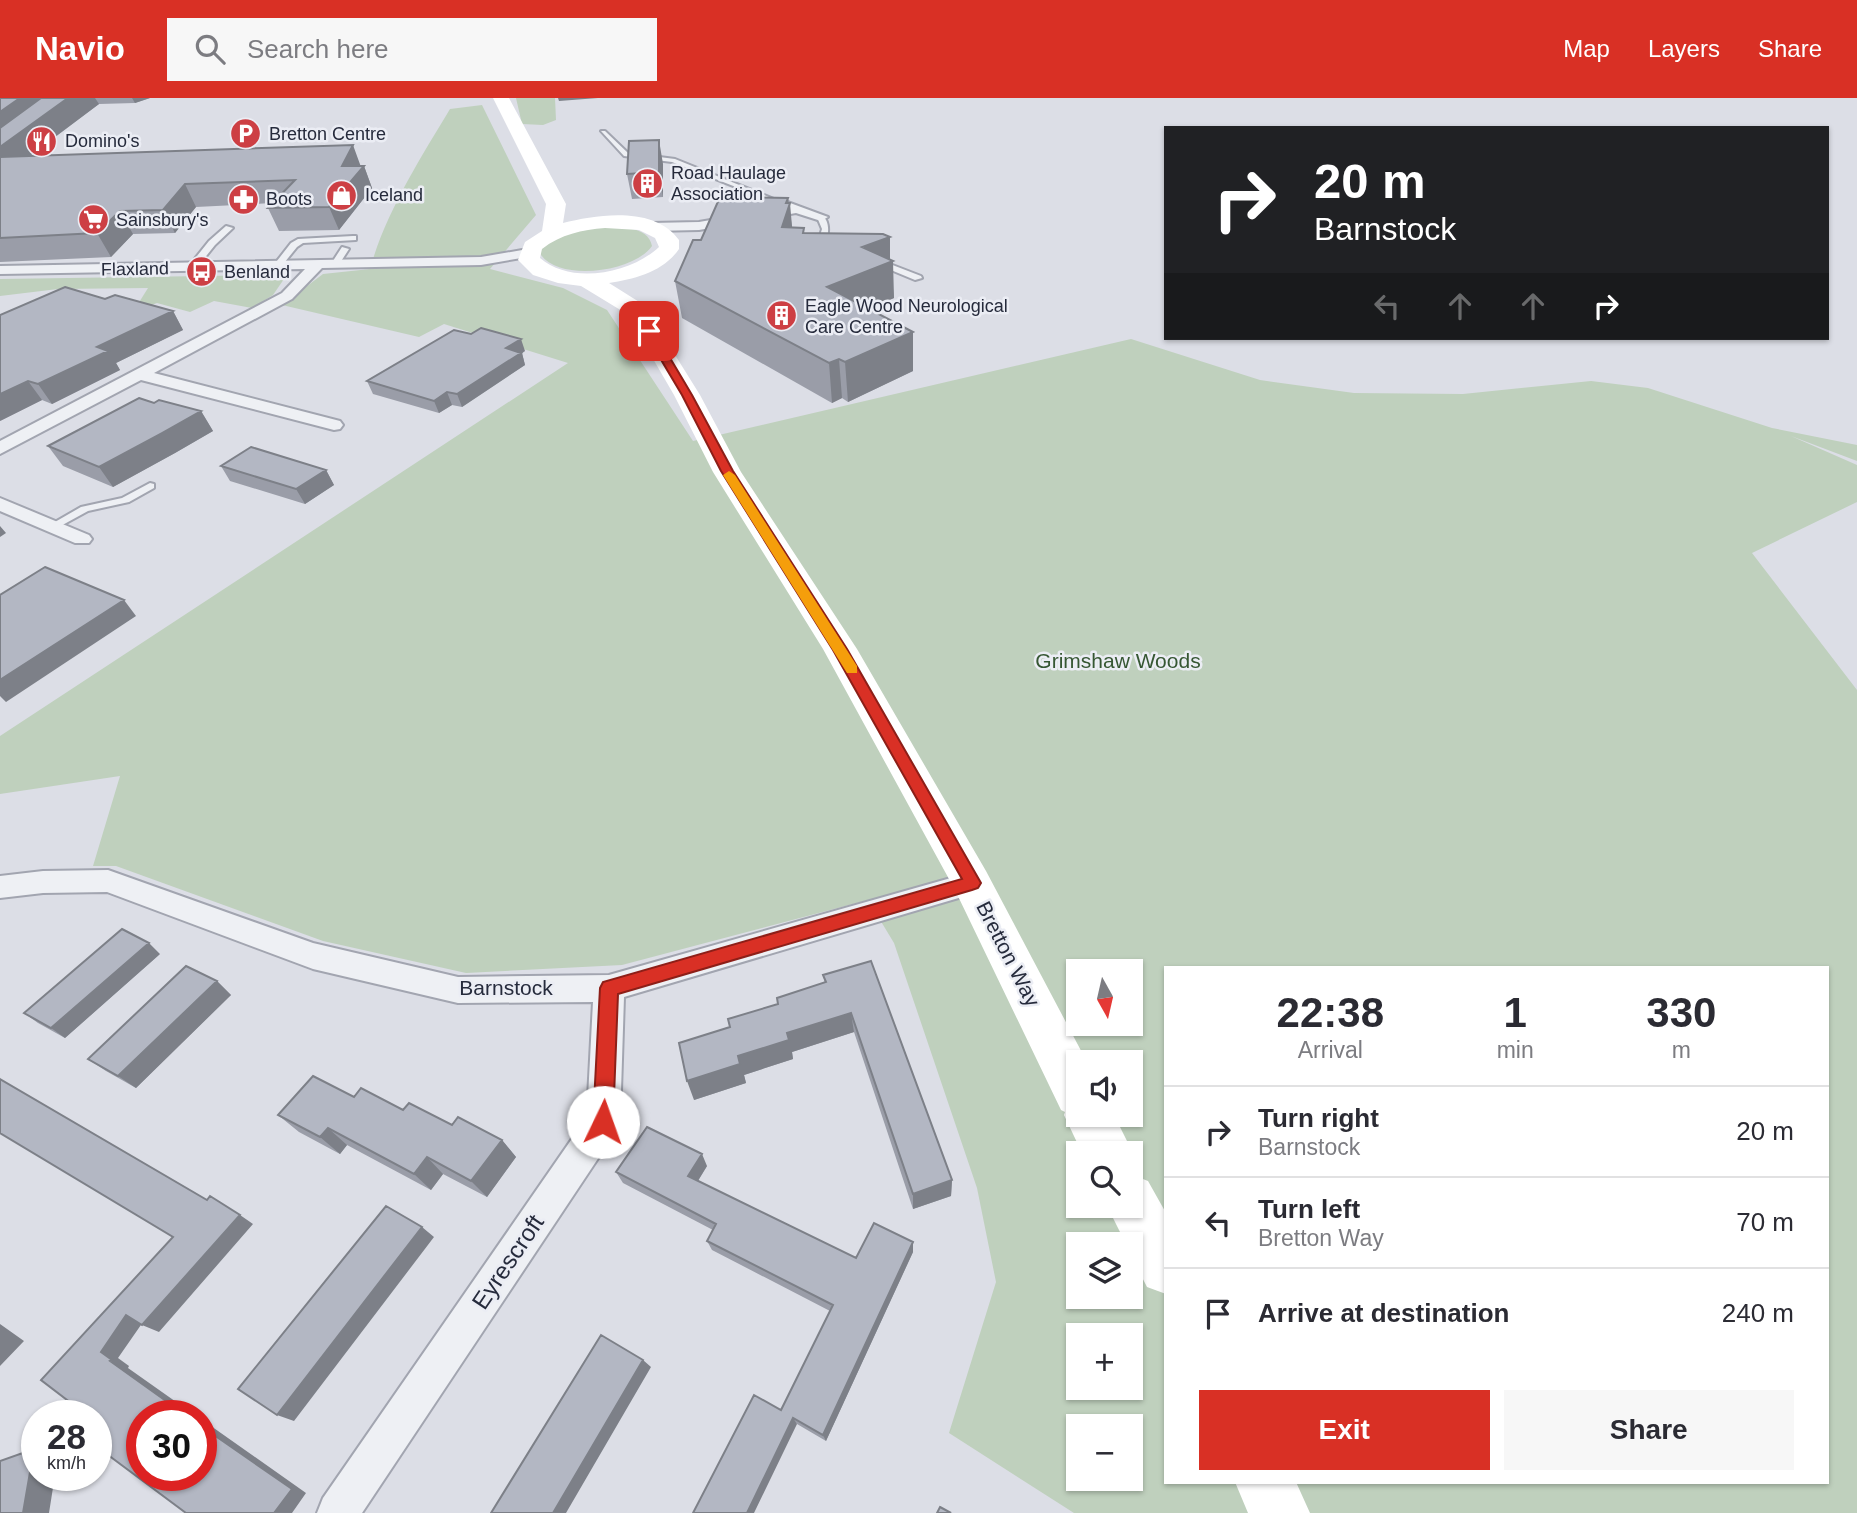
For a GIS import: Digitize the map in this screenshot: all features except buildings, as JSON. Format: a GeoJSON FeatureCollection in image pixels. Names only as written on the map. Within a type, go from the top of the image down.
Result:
{"type":"FeatureCollection","features":[{"type":"Feature","properties":{"kind":"street"},"geometry":{"type":"LineString","coordinates":[[500,98],[556,204],[552,233]]}},
{"type":"Feature","properties":{"kind":"street"},"geometry":{"type":"LineString","coordinates":[[771,199],[821,217]]}},
{"type":"Feature","properties":{"kind":"street"},"geometry":{"type":"LineString","coordinates":[[556,204],[613,222],[651,227],[699,226],[796,209]]}},
{"type":"Feature","properties":{"kind":"street"},"geometry":{"type":"LineString","coordinates":[[613,222],[586,224],[552,233],[540,239],[531,260],[554,275],[586,279],[625,274],[662,256],[669,240],[663,233],[651,227]]}},
{"type":"Feature","properties":{"kind":"street"},"geometry":{"type":"LineString","coordinates":[[636,310],[645,281],[662,256],[681,235],[699,226]]}},
{"type":"Feature","properties":{"kind":"street","name":"Flaxland"},"geometry":{"type":"LineString","coordinates":[[0,270],[531,260]]}},
{"type":"Feature","properties":{"kind":"street"},"geometry":{"type":"LineString","coordinates":[[0,448],[287,296],[317,265]]}},
{"type":"Feature","properties":{"kind":"street","name":"Bretton Way"},"geometry":{"type":"LineString","coordinates":[[586,279],[636,310],[687,395],[727,471],[840,649],[972,883],[1066,1070]]}},
{"type":"Feature","properties":{"kind":"street"},"geometry":{"type":"LineString","coordinates":[[142,375],[334,425]]}},
{"type":"Feature","properties":{"kind":"street"},"geometry":{"type":"LineString","coordinates":[[0,504],[82,539]]}},
{"type":"Feature","properties":{"kind":"street","name":"Barnstock"},"geometry":{"type":"LineString","coordinates":[[0,887],[43,882],[108,881],[313,956],[458,990],[609,988],[972,883]]}},
{"type":"Feature","properties":{"kind":"street","name":"Eyrescroft"},"geometry":{"type":"LineString","coordinates":[[338,1513],[603,1122],[609,988]]}},
{"type":"Feature","properties":{"kind":"street"},"geometry":{"type":"LineString","coordinates":[[1140,1218],[1164,1264]]}},
{"type":"Feature","properties":{"kind":"street"},"geometry":{"type":"LineString","coordinates":[[1266,1484],[1279,1513]]}},
{"type":"Feature","properties":{"kind":"lane"},"geometry":{"type":"LineString","coordinates":[[603,132],[626,155],[673,160],[771,199]]}},
{"type":"Feature","properties":{"kind":"lane"},"geometry":{"type":"LineString","coordinates":[[821,217],[826,229],[823,239],[847,248]]}},
{"type":"Feature","properties":{"kind":"lane"},"geometry":{"type":"LineString","coordinates":[[192,268],[212,243],[229,228]]}},
{"type":"Feature","properties":{"kind":"lane"},"geometry":{"type":"LineString","coordinates":[[277,266],[295,245],[302,241],[353,239]]}},
{"type":"Feature","properties":{"kind":"lane"},"geometry":{"type":"LineString","coordinates":[[335,264],[345,250]]}},
{"type":"Feature","properties":{"kind":"lane"},"geometry":{"type":"LineString","coordinates":[[870,258],[918,278]]}},
{"type":"Feature","properties":{"kind":"lane"},"geometry":{"type":"LineString","coordinates":[[53,526],[85,509],[125,500],[150,486]]}},
{"type":"Feature","properties":{"kind":"green space"},"geometry":{"type":"Polygon","coordinates":[[[516,98],[555,98],[556,120],[543,125],[522,124],[516,98]]]}},
{"type":"Feature","properties":{"kind":"green space","name":"Grimshaw Woods"},"geometry":{"type":"Polygon","coordinates":[[[482,105],[536,215],[490,269],[563,288],[607,310],[693,441],[1131,339],[1260,380],[1354,393],[1463,394],[1591,381],[1648,388],[1772,428],[1857,445],[1857,461],[1791,436],[1857,465],[1857,502],[1752,553],[1857,690],[1857,1513],[1074,1513],[949,1433],[996,1282],[977,1188],[894,943],[868,900],[622,965],[466,973],[323,941],[116,866],[93,866],[120,776],[0,794],[0,736],[568,363],[444,324],[419,337],[282,305],[323,274],[370,269],[394,207],[450,109],[482,105]]]}},
{"type":"Feature","properties":{"kind":"green space"},"geometry":{"type":"Polygon","coordinates":[[[603,226],[639,231],[645,234],[652,246],[630,262],[597,270],[564,269],[541,255],[541,249],[557,236],[603,226]]]}},
{"type":"Feature","properties":{"kind":"green space"},"geometry":{"type":"Polygon","coordinates":[[[274,275],[284,279],[273,295],[252,308],[214,301],[190,312],[157,303],[133,312],[148,288],[58,289],[0,296],[0,279],[274,275]]]}},
{"type":"Feature","properties":{"kind":"slow traffic"},"geometry":{"type":"LineString","coordinates":[[729,475],[852,670]]}},
{"type":"Feature","properties":{"kind":"place","name":"Bretton Centre"},"geometry":{"type":"Point","coordinates":[246,134]}},
{"type":"Feature","properties":{"kind":"place","name":"Domino's"},"geometry":{"type":"Point","coordinates":[42,141]}},
{"type":"Feature","properties":{"kind":"place","name":"Road Haulage Association"},"geometry":{"type":"Point","coordinates":[648,183]}},
{"type":"Feature","properties":{"kind":"place","name":"Iceland"},"geometry":{"type":"Point","coordinates":[342,195]}},
{"type":"Feature","properties":{"kind":"place","name":"Boots"},"geometry":{"type":"Point","coordinates":[243,199]}},
{"type":"Feature","properties":{"kind":"place","name":"Sainsbury's"},"geometry":{"type":"Point","coordinates":[93,220]}},
{"type":"Feature","properties":{"kind":"place","name":"Benland"},"geometry":{"type":"Point","coordinates":[201,272]}},
{"type":"Feature","properties":{"kind":"place","name":"Eagle Wood Neurological Care Centre"},"geometry":{"type":"Point","coordinates":[782,316]}},
{"type":"Feature","properties":{"kind":"route"},"geometry":{"type":"LineString","coordinates":[[603,1122],[609,988],[972,883],[840,649],[727,471],[649,331]]}}]}
